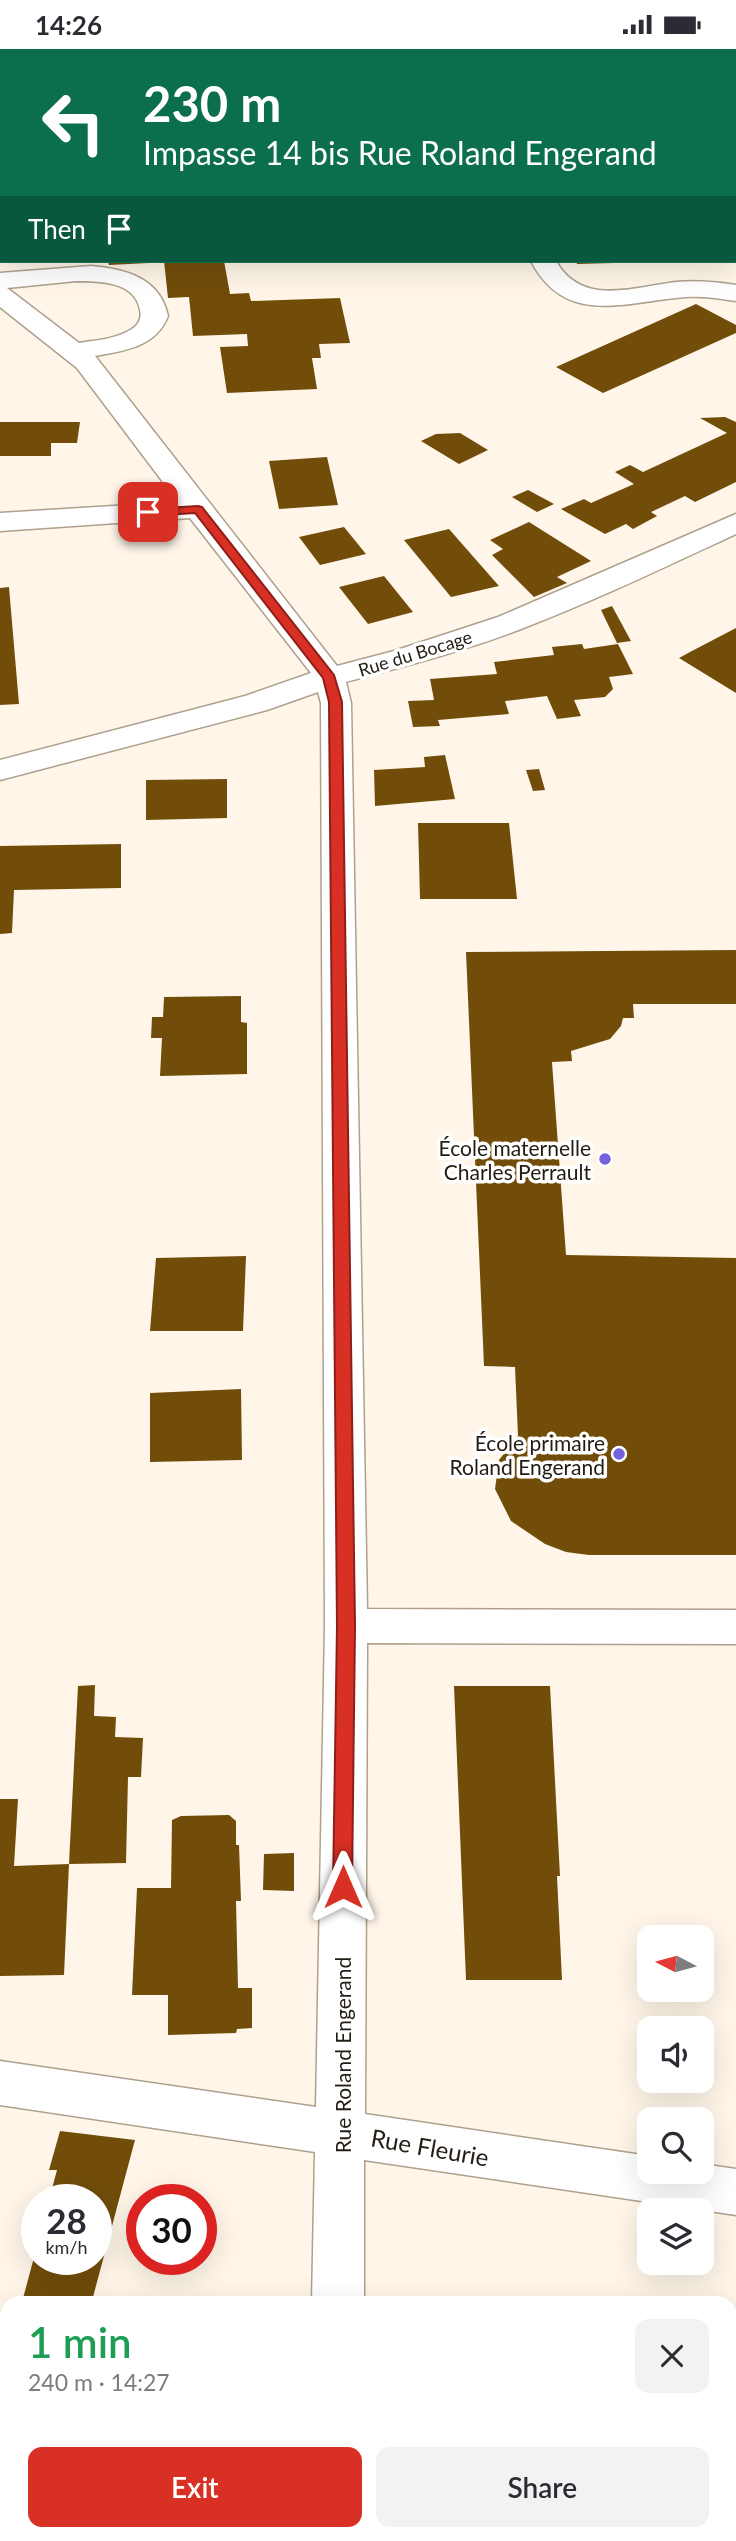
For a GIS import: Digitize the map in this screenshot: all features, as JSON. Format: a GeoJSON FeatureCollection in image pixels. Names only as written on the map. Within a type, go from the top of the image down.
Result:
{"type":"FeatureCollection","features":[{"type":"Feature","properties":{"kind":"street"},"geometry":{"type":"LineString","coordinates":[[545,263],[554,280],[568,292],[585,296],[634,297],[695,289],[736,293]]}},
{"type":"Feature","properties":{"kind":"street"},"geometry":{"type":"LineString","coordinates":[[0,281],[102,275],[135,284],[146,293],[153,305],[155,316],[144,335],[74,352]]}},
{"type":"Feature","properties":{"kind":"street","name":"Rue Roland Engerand"},"geometry":{"type":"LineString","coordinates":[[0,294],[86,362],[330,677],[336,710],[346,1626],[338,2296]]}},
{"type":"Feature","properties":{"kind":"street"},"geometry":{"type":"LineString","coordinates":[[0,521],[198,509]]}},
{"type":"Feature","properties":{"kind":"street","name":"Rue du Bocage"},"geometry":{"type":"LineString","coordinates":[[0,770],[256,703],[330,677],[405,657],[509,623],[736,523]]}},
{"type":"Feature","properties":{"kind":"street"},"geometry":{"type":"LineString","coordinates":[[346,1626],[736,1627]]}},
{"type":"Feature","properties":{"kind":"street","name":"Rue Fleurie"},"geometry":{"type":"LineString","coordinates":[[0,2083],[736,2192]]}},
{"type":"Feature","properties":{"kind":"building"},"geometry":{"type":"Polygon","coordinates":[[[108,263],[149,263],[109,265],[108,263]]]}},
{"type":"Feature","properties":{"kind":"building"},"geometry":{"type":"Polygon","coordinates":[[[164,263],[224,263],[230,294],[249,293],[251,301],[340,298],[350,343],[319,344],[321,358],[312,358],[317,389],[227,393],[220,347],[248,346],[247,334],[193,336],[189,297],[168,298],[164,263]]]}},
{"type":"Feature","properties":{"kind":"building"},"geometry":{"type":"Polygon","coordinates":[[[696,304],[736,325],[736,333],[603,393],[556,367],[696,304]]]}},
{"type":"Feature","properties":{"kind":"building"},"geometry":{"type":"Polygon","coordinates":[[[725,417],[736,422],[736,482],[695,502],[685,496],[651,512],[657,516],[633,529],[626,524],[605,534],[561,509],[584,499],[591,503],[634,484],[615,472],[630,465],[643,472],[727,433],[700,418],[725,417]]]}},
{"type":"Feature","properties":{"kind":"building"},"geometry":{"type":"Polygon","coordinates":[[[0,422],[80,422],[77,443],[51,443],[51,456],[0,456],[0,422]]]}},
{"type":"Feature","properties":{"kind":"building"},"geometry":{"type":"Polygon","coordinates":[[[460,433],[488,450],[459,464],[421,441],[436,434],[460,433]]]}},
{"type":"Feature","properties":{"kind":"building"},"geometry":{"type":"Polygon","coordinates":[[[327,457],[338,505],[279,509],[269,461],[327,457]]]}},
{"type":"Feature","properties":{"kind":"building"},"geometry":{"type":"Polygon","coordinates":[[[528,490],[554,504],[537,512],[512,497],[528,490]]]}},
{"type":"Feature","properties":{"kind":"building"},"geometry":{"type":"Polygon","coordinates":[[[529,522],[591,561],[557,577],[567,583],[534,597],[492,555],[503,549],[490,540],[529,522]]]}},
{"type":"Feature","properties":{"kind":"building"},"geometry":{"type":"Polygon","coordinates":[[[344,527],[366,554],[320,565],[299,537],[344,527]]]}},
{"type":"Feature","properties":{"kind":"building"},"geometry":{"type":"Polygon","coordinates":[[[449,529],[499,586],[451,597],[404,540],[449,529]]]}},
{"type":"Feature","properties":{"kind":"building"},"geometry":{"type":"Polygon","coordinates":[[[384,576],[413,612],[368,624],[339,587],[384,576]]]}},
{"type":"Feature","properties":{"kind":"building"},"geometry":{"type":"Polygon","coordinates":[[[9,587],[19,704],[0,705],[0,588],[9,587]]]}},
{"type":"Feature","properties":{"kind":"building"},"geometry":{"type":"Polygon","coordinates":[[[612,606],[631,641],[617,643],[601,610],[612,606]]]}},
{"type":"Feature","properties":{"kind":"building"},"geometry":{"type":"Polygon","coordinates":[[[736,628],[736,693],[679,658],[736,628]]]}},
{"type":"Feature","properties":{"kind":"building"},"geometry":{"type":"Polygon","coordinates":[[[582,644],[584,649],[618,644],[633,674],[609,677],[613,689],[605,697],[574,700],[581,716],[557,719],[547,696],[505,701],[509,714],[438,720],[440,726],[413,727],[408,701],[434,700],[430,679],[497,674],[494,662],[554,655],[552,647],[582,644]]]}},
{"type":"Feature","properties":{"kind":"building"},"geometry":{"type":"Polygon","coordinates":[[[445,755],[455,799],[375,806],[374,770],[425,767],[424,757],[445,755]]]}},
{"type":"Feature","properties":{"kind":"building"},"geometry":{"type":"Polygon","coordinates":[[[539,769],[545,790],[533,791],[526,770],[539,769]]]}},
{"type":"Feature","properties":{"kind":"building"},"geometry":{"type":"Polygon","coordinates":[[[227,779],[227,818],[146,820],[146,780],[227,779]]]}},
{"type":"Feature","properties":{"kind":"building"},"geometry":{"type":"Polygon","coordinates":[[[418,823],[509,823],[517,899],[420,899],[418,823]]]}},
{"type":"Feature","properties":{"kind":"building"},"geometry":{"type":"Polygon","coordinates":[[[121,844],[121,888],[14,890],[12,933],[0,934],[0,846],[121,844]]]}},
{"type":"Feature","properties":{"kind":"building","name":"École maternelle Charles Perrault"},"geometry":{"type":"Polygon","coordinates":[[[736,950],[736,1004],[633,1004],[634,1018],[623,1018],[621,1026],[610,1039],[571,1051],[572,1061],[552,1062],[566,1255],[736,1258],[736,1555],[589,1555],[566,1552],[545,1544],[511,1521],[495,1489],[499,1460],[518,1436],[515,1367],[484,1366],[466,952],[736,950]]]}},
{"type":"Feature","properties":{"kind":"building"},"geometry":{"type":"Polygon","coordinates":[[[241,996],[241,1022],[247,1023],[247,1074],[160,1076],[162,1038],[151,1038],[152,1017],[163,1017],[164,997],[241,996]]]}},
{"type":"Feature","properties":{"kind":"building"},"geometry":{"type":"Polygon","coordinates":[[[246,1256],[243,1331],[150,1331],[156,1258],[246,1256]]]}},
{"type":"Feature","properties":{"kind":"building"},"geometry":{"type":"Polygon","coordinates":[[[241,1389],[242,1460],[150,1462],[150,1393],[241,1389]]]}},
{"type":"Feature","properties":{"kind":"building"},"geometry":{"type":"Polygon","coordinates":[[[95,1685],[94,1716],[116,1717],[115,1737],[143,1738],[141,1777],[128,1777],[126,1863],[69,1864],[78,1686],[95,1685]]]}},
{"type":"Feature","properties":{"kind":"building"},"geometry":{"type":"Polygon","coordinates":[[[454,1686],[550,1686],[560,1876],[557,1876],[562,1980],[466,1980],[454,1686]]]}},
{"type":"Feature","properties":{"kind":"building"},"geometry":{"type":"Polygon","coordinates":[[[0,1799],[18,1799],[14,1866],[69,1864],[64,1975],[0,1976],[0,1799]]]}},
{"type":"Feature","properties":{"kind":"building"},"geometry":{"type":"Polygon","coordinates":[[[229,1815],[236,1821],[236,1845],[239,1845],[241,1901],[236,1901],[238,1988],[252,1988],[252,2028],[237,2029],[236,2033],[168,2035],[168,1995],[132,1995],[137,1888],[171,1888],[172,1820],[181,1816],[229,1815]]]}},
{"type":"Feature","properties":{"kind":"building"},"geometry":{"type":"Polygon","coordinates":[[[294,1853],[294,1891],[263,1890],[264,1854],[294,1853]]]}},
{"type":"Feature","properties":{"kind":"building"},"geometry":{"type":"Polygon","coordinates":[[[60,2131],[135,2140],[112,2226],[112,2184],[53,2184],[57,2170],[49,2170],[60,2131]]]}},
{"type":"Feature","properties":{"kind":"building"},"geometry":{"type":"Polygon","coordinates":[[[29,2275],[99,2275],[93,2296],[24,2296],[29,2275]]]}},
{"type":"Feature","properties":{"kind":"place","name":"École maternelle Charles Perrault"},"geometry":{"type":"Point","coordinates":[605,1159]}},
{"type":"Feature","properties":{"kind":"place","name":"École primaire Roland Engerand"},"geometry":{"type":"Point","coordinates":[619,1454]}},
{"type":"Feature","properties":{"kind":"route"},"geometry":{"type":"LineString","coordinates":[[148,512],[198,509],[330,677],[336,702],[346,1626],[343,1887]]}}]}
